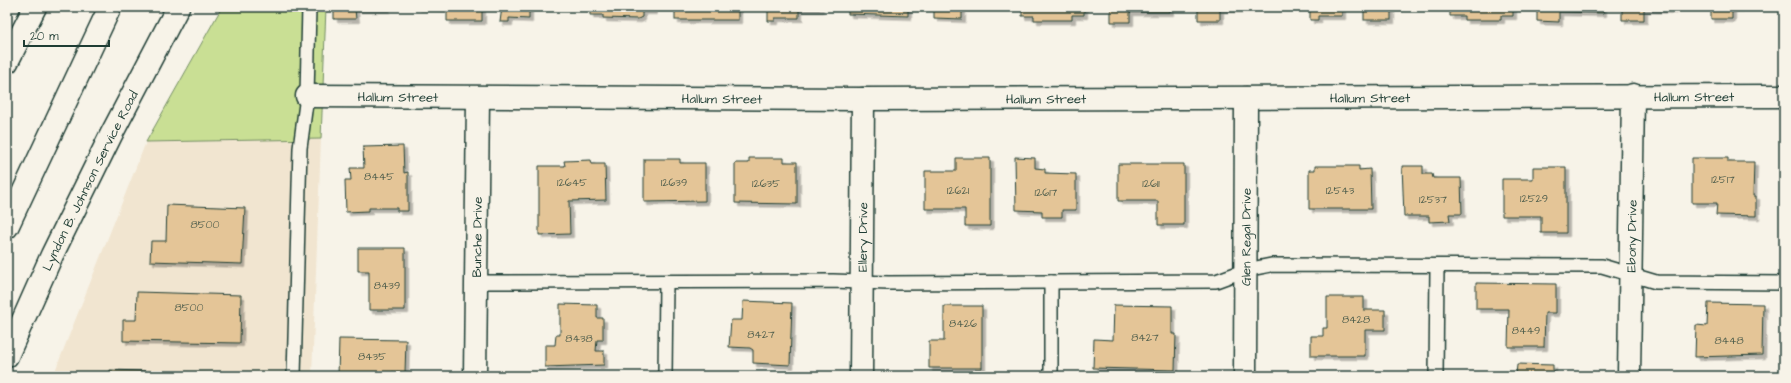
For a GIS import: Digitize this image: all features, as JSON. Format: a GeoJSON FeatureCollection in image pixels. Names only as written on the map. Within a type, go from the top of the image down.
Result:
{"type":"FeatureCollection","features":[{"type":"Feature","properties":{"kind":"main road"},"geometry":{"type":"LineString","coordinates":[[7,62],[35,7]]}},
{"type":"Feature","properties":{"kind":"main road"},"geometry":{"type":"LineString","coordinates":[[7,227],[110,7]]}},
{"type":"Feature","properties":{"kind":"main road","name":"Lyndon B. Johnson Service Road"},"geometry":{"type":"LineString","coordinates":[[7,356],[111,135],[178,7]]}},
{"type":"Feature","properties":{"kind":"main road","name":"Hallum Street"},"geometry":{"type":"LineString","coordinates":[[307,96],[863,99],[1633,95],[1784,96]]}},
{"type":"Feature","properties":{"kind":"main road","name":"Ebony Drive"},"geometry":{"type":"LineString","coordinates":[[1629,376],[1633,95]]}},
{"type":"Feature","properties":{"kind":"main road","name":"Bunche Drive"},"geometry":{"type":"LineString","coordinates":[[474,376],[478,98]]}},
{"type":"Feature","properties":{"kind":"main road","name":"Glen Regal Drive"},"geometry":{"type":"LineString","coordinates":[[1245,376],[1246,98]]}},
{"type":"Feature","properties":{"kind":"main road","name":"Ellery Drive"},"geometry":{"type":"LineString","coordinates":[[861,376],[863,99]]}},
{"type":"Feature","properties":{"kind":"lane"},"geometry":{"type":"LineString","coordinates":[[294,376],[300,148],[307,96],[309,7]]}},
{"type":"Feature","properties":{"kind":"lane"},"geometry":{"type":"LineString","coordinates":[[475,282],[833,281],[862,283],[1216,281],[1246,270],[1271,265],[1437,267],[1602,266],[1656,282],[1784,283]]}},
{"type":"Feature","properties":{"kind":"lane"},"geometry":{"type":"LineString","coordinates":[[1436,376],[1437,267]]}},
{"type":"Feature","properties":{"kind":"lane"},"geometry":{"type":"LineString","coordinates":[[665,376],[666,282]]}},
{"type":"Feature","properties":{"kind":"lane"},"geometry":{"type":"LineString","coordinates":[[1051,376],[1052,282]]}},
{"type":"Feature","properties":{"kind":"shaded area"},"geometry":{"type":"Polygon","coordinates":[[[321,139],[312,376],[53,376],[146,142],[321,139]]]}},
{"type":"Feature","properties":{"kind":"green space"},"geometry":{"type":"Polygon","coordinates":[[[222,7],[326,7],[321,139],[146,142],[222,7]]]}},
{"type":"Feature","properties":{"kind":"building"},"geometry":{"type":"Polygon","coordinates":[[[334,7],[386,7],[387,9],[355,9],[356,19],[334,19],[334,7]]]}},
{"type":"Feature","properties":{"kind":"building"},"geometry":{"type":"Polygon","coordinates":[[[417,7],[482,7],[482,21],[447,21],[447,8],[417,7]]]}},
{"type":"Feature","properties":{"kind":"building"},"geometry":{"type":"Polygon","coordinates":[[[502,7],[529,7],[529,19],[509,18],[509,22],[500,22],[502,7]]]}},
{"type":"Feature","properties":{"kind":"building"},"geometry":{"type":"Polygon","coordinates":[[[590,7],[653,7],[653,11],[642,11],[642,17],[638,19],[603,18],[603,15],[590,15],[590,7]]]}},
{"type":"Feature","properties":{"kind":"building"},"geometry":{"type":"Polygon","coordinates":[[[675,7],[738,7],[738,20],[675,20],[675,7]]]}},
{"type":"Feature","properties":{"kind":"building"},"geometry":{"type":"Polygon","coordinates":[[[768,7],[820,7],[820,9],[799,9],[799,18],[775,18],[775,21],[768,21],[768,7]]]}},
{"type":"Feature","properties":{"kind":"building"},"geometry":{"type":"Polygon","coordinates":[[[848,7],[908,7],[908,16],[848,14],[848,7]]]}},
{"type":"Feature","properties":{"kind":"building"},"geometry":{"type":"Polygon","coordinates":[[[934,7],[962,7],[962,19],[934,18],[934,7]]]}},
{"type":"Feature","properties":{"kind":"building"},"geometry":{"type":"Polygon","coordinates":[[[1022,7],[1084,7],[1084,15],[1072,15],[1072,20],[1034,20],[1034,16],[1022,16],[1022,7]]]}},
{"type":"Feature","properties":{"kind":"building"},"geometry":{"type":"Polygon","coordinates":[[[1111,7],[1170,7],[1170,12],[1130,12],[1130,22],[1111,22],[1111,7]]]}},
{"type":"Feature","properties":{"kind":"building"},"geometry":{"type":"Polygon","coordinates":[[[1198,7],[1250,7],[1250,9],[1220,9],[1220,20],[1198,20],[1198,7]]]}},
{"type":"Feature","properties":{"kind":"building"},"geometry":{"type":"Polygon","coordinates":[[[1310,7],[1342,7],[1342,16],[1318,16],[1318,20],[1310,20],[1310,7]]]}},
{"type":"Feature","properties":{"kind":"building"},"geometry":{"type":"Polygon","coordinates":[[[1364,7],[1391,7],[1391,20],[1364,20],[1364,7]]]}},
{"type":"Feature","properties":{"kind":"building"},"geometry":{"type":"Polygon","coordinates":[[[1450,7],[1513,7],[1513,16],[1501,16],[1501,20],[1464,20],[1464,16],[1450,16],[1450,7]]]}},
{"type":"Feature","properties":{"kind":"building"},"geometry":{"type":"Polygon","coordinates":[[[1537,7],[1603,7],[1603,13],[1559,12],[1559,22],[1537,21],[1537,7]]]}},
{"type":"Feature","properties":{"kind":"building"},"geometry":{"type":"Polygon","coordinates":[[[1622,7],[1674,7],[1674,10],[1644,9],[1644,20],[1622,20],[1622,7]]]}},
{"type":"Feature","properties":{"kind":"building"},"geometry":{"type":"Polygon","coordinates":[[[1711,7],[1740,8],[1732,8],[1732,19],[1711,19],[1711,7]]]}},
{"type":"Feature","properties":{"kind":"building"},"geometry":{"type":"Polygon","coordinates":[[[403,146],[404,173],[408,172],[408,211],[397,211],[397,208],[369,208],[369,211],[346,212],[345,180],[351,180],[350,168],[364,168],[363,147],[403,146]]]}},
{"type":"Feature","properties":{"kind":"building"},"geometry":{"type":"Polygon","coordinates":[[[1015,157],[1035,158],[1035,168],[1045,169],[1045,173],[1076,174],[1076,210],[1062,210],[1062,217],[1042,217],[1042,211],[1016,210],[1015,157]]]}},
{"type":"Feature","properties":{"kind":"building"},"geometry":{"type":"Polygon","coordinates":[[[1784,157],[1784,196],[1783,196],[1784,157]]]}},
{"type":"Feature","properties":{"kind":"building"},"geometry":{"type":"Polygon","coordinates":[[[749,158],[784,158],[784,162],[797,162],[797,204],[735,203],[735,163],[749,163],[749,158]]]}},
{"type":"Feature","properties":{"kind":"building"},"geometry":{"type":"Polygon","coordinates":[[[956,158],[990,158],[990,226],[965,226],[965,209],[925,209],[925,171],[956,171],[956,158]]]}},
{"type":"Feature","properties":{"kind":"building"},"geometry":{"type":"Polygon","coordinates":[[[1692,158],[1728,158],[1728,162],[1754,162],[1753,196],[1756,196],[1756,216],[1716,215],[1717,203],[1692,203],[1692,158]]]}},
{"type":"Feature","properties":{"kind":"building"},"geometry":{"type":"Polygon","coordinates":[[[644,159],[680,159],[680,163],[705,163],[705,201],[644,202],[644,159]]]}},
{"type":"Feature","properties":{"kind":"building"},"geometry":{"type":"Polygon","coordinates":[[[591,160],[592,164],[605,164],[606,200],[569,201],[570,234],[539,235],[539,166],[565,166],[564,161],[591,160]]]}},
{"type":"Feature","properties":{"kind":"building"},"geometry":{"type":"Polygon","coordinates":[[[1118,164],[1184,164],[1184,225],[1158,225],[1158,201],[1118,201],[1118,164]]]}},
{"type":"Feature","properties":{"kind":"building"},"geometry":{"type":"Polygon","coordinates":[[[1315,166],[1359,166],[1359,170],[1370,169],[1371,209],[1309,209],[1309,170],[1315,170],[1315,166]]]}},
{"type":"Feature","properties":{"kind":"building"},"geometry":{"type":"Polygon","coordinates":[[[1402,166],[1423,166],[1423,174],[1432,174],[1433,178],[1461,178],[1462,214],[1449,214],[1450,221],[1429,222],[1429,216],[1404,216],[1402,166]]]}},
{"type":"Feature","properties":{"kind":"building"},"geometry":{"type":"Polygon","coordinates":[[[1533,167],[1566,167],[1566,233],[1541,233],[1541,216],[1502,216],[1502,179],[1533,179],[1533,167]]]}},
{"type":"Feature","properties":{"kind":"building"},"geometry":{"type":"Polygon","coordinates":[[[167,205],[245,208],[242,264],[150,261],[151,241],[166,241],[167,205]]]}},
{"type":"Feature","properties":{"kind":"building"},"geometry":{"type":"Polygon","coordinates":[[[358,248],[405,248],[405,310],[369,310],[369,271],[358,271],[358,248]]]}},
{"type":"Feature","properties":{"kind":"building"},"geometry":{"type":"Polygon","coordinates":[[[1476,283],[1556,284],[1556,313],[1545,313],[1544,347],[1508,347],[1509,309],[1476,309],[1476,283]]]}},
{"type":"Feature","properties":{"kind":"building"},"geometry":{"type":"Polygon","coordinates":[[[137,292],[241,295],[240,343],[123,341],[123,320],[136,320],[137,292]]]}},
{"type":"Feature","properties":{"kind":"building"},"geometry":{"type":"Polygon","coordinates":[[[1327,297],[1364,297],[1364,310],[1385,310],[1385,330],[1365,330],[1365,356],[1311,356],[1311,336],[1323,336],[1323,328],[1327,328],[1327,297]]]}},
{"type":"Feature","properties":{"kind":"building"},"geometry":{"type":"Polygon","coordinates":[[[743,301],[792,303],[790,365],[753,363],[753,350],[750,348],[729,347],[731,320],[742,320],[743,301]]]}},
{"type":"Feature","properties":{"kind":"building"},"geometry":{"type":"Polygon","coordinates":[[[1708,303],[1763,304],[1762,355],[1695,357],[1696,325],[1707,326],[1708,303]]]}},
{"type":"Feature","properties":{"kind":"building"},"geometry":{"type":"Polygon","coordinates":[[[560,304],[597,305],[597,318],[603,318],[603,340],[597,340],[596,351],[604,351],[604,365],[545,367],[545,345],[555,345],[556,335],[560,335],[560,304]]]}},
{"type":"Feature","properties":{"kind":"building"},"geometry":{"type":"Polygon","coordinates":[[[1114,305],[1172,306],[1172,334],[1176,334],[1175,370],[1093,368],[1094,339],[1113,340],[1114,305]]]}},
{"type":"Feature","properties":{"kind":"building"},"geometry":{"type":"Polygon","coordinates":[[[944,306],[982,306],[982,368],[929,368],[929,341],[944,341],[944,306]]]}},
{"type":"Feature","properties":{"kind":"building"},"geometry":{"type":"Polygon","coordinates":[[[339,339],[406,340],[405,373],[392,372],[392,376],[338,376],[339,339]]]}},
{"type":"Feature","properties":{"kind":"building"},"geometry":{"type":"Polygon","coordinates":[[[1517,364],[1553,365],[1553,376],[1516,376],[1517,364]]]}},
{"type":"Feature","properties":{"kind":"building"},"geometry":{"type":"Polygon","coordinates":[[[110,370],[239,374],[239,376],[110,376],[110,370]]]}}]}
